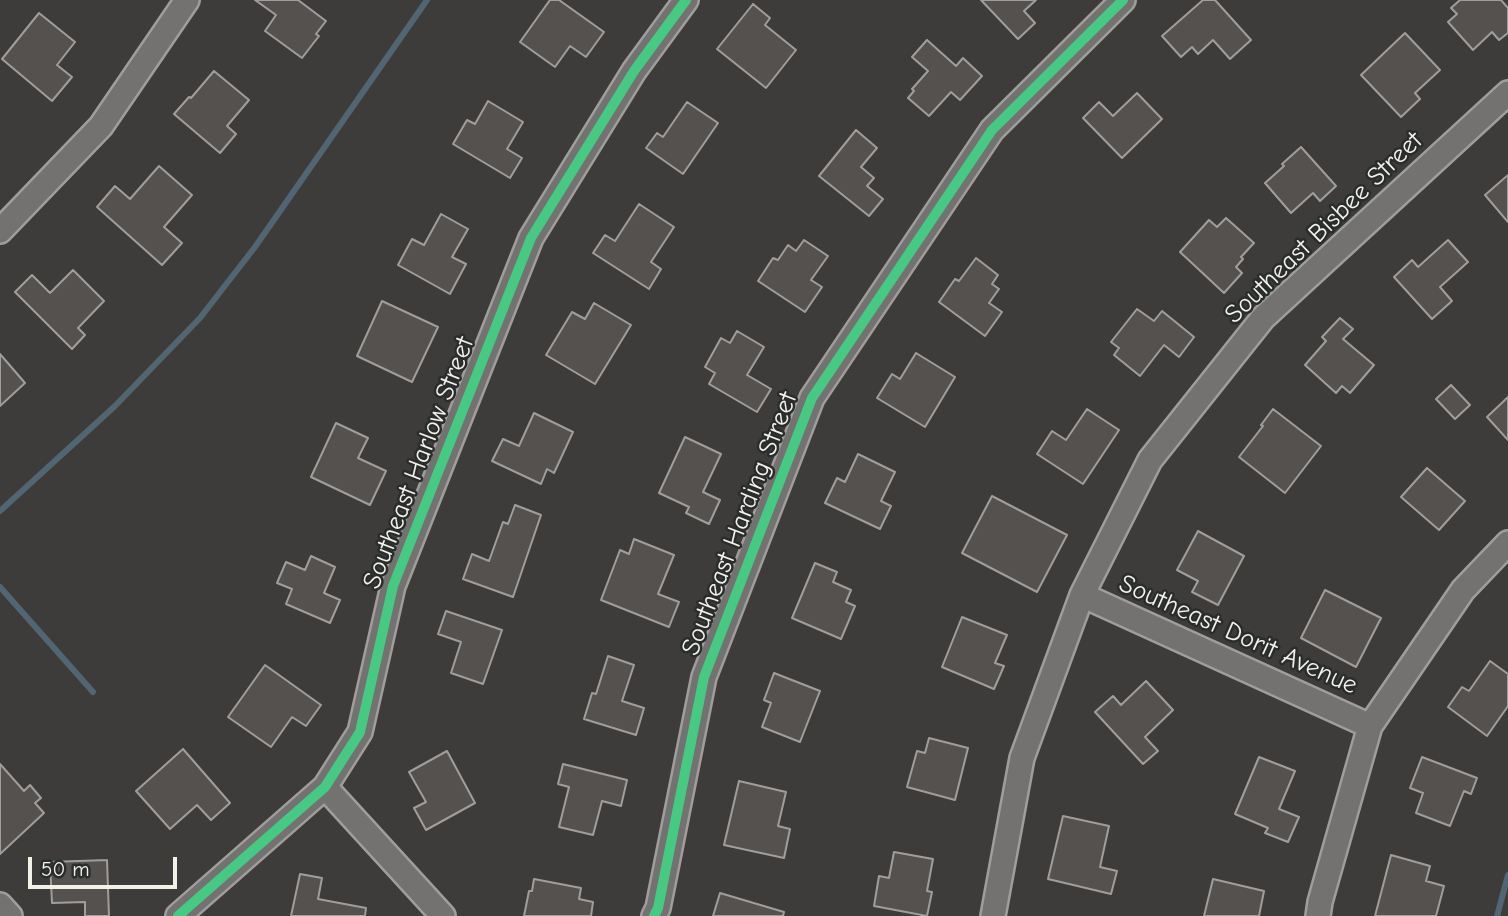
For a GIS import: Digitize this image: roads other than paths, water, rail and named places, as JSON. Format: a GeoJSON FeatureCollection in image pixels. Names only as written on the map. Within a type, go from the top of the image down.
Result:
{"type":"FeatureCollection","features":[{"type":"Feature","properties":{"kind":"street"},"geometry":{"type":"LineString","coordinates":[[0,231],[101,126],[187,0]]}},
{"type":"Feature","properties":{"kind":"street","name":"Southeast Harlow Street"},"geometry":{"type":"LineString","coordinates":[[178,916],[326,787],[360,732],[393,586],[531,238],[634,71],[686,0]]}},
{"type":"Feature","properties":{"kind":"street","name":"Southeast Harding Street"},"geometry":{"type":"LineString","coordinates":[[654,916],[705,677],[812,398],[992,130],[1123,0]]}},
{"type":"Feature","properties":{"kind":"street","name":"Southeast Bisbee Street"},"geometry":{"type":"LineString","coordinates":[[993,916],[1022,758],[1082,596],[1150,460],[1263,318],[1508,93]]}},
{"type":"Feature","properties":{"kind":"street"},"geometry":{"type":"LineString","coordinates":[[1318,916],[1370,726],[1463,590],[1508,543]]}},
{"type":"Feature","properties":{"kind":"street","name":"Southeast Dorit Avenue"},"geometry":{"type":"LineString","coordinates":[[1082,596],[1370,726]]}},
{"type":"Feature","properties":{"kind":"street"},"geometry":{"type":"LineString","coordinates":[[326,787],[443,916]]}},
{"type":"Feature","properties":{"kind":"street"},"geometry":{"type":"LineString","coordinates":[[0,905],[10,916]]}},
{"type":"Feature","properties":{"kind":"waterway"},"geometry":{"type":"LineString","coordinates":[[0,511],[115,406],[200,318],[255,247],[427,0]]}},
{"type":"Feature","properties":{"kind":"waterway"},"geometry":{"type":"LineString","coordinates":[[0,587],[93,692]]}},
{"type":"Feature","properties":{"kind":"waterway"},"geometry":{"type":"LineString","coordinates":[[1497,916],[1508,875]]}}]}
